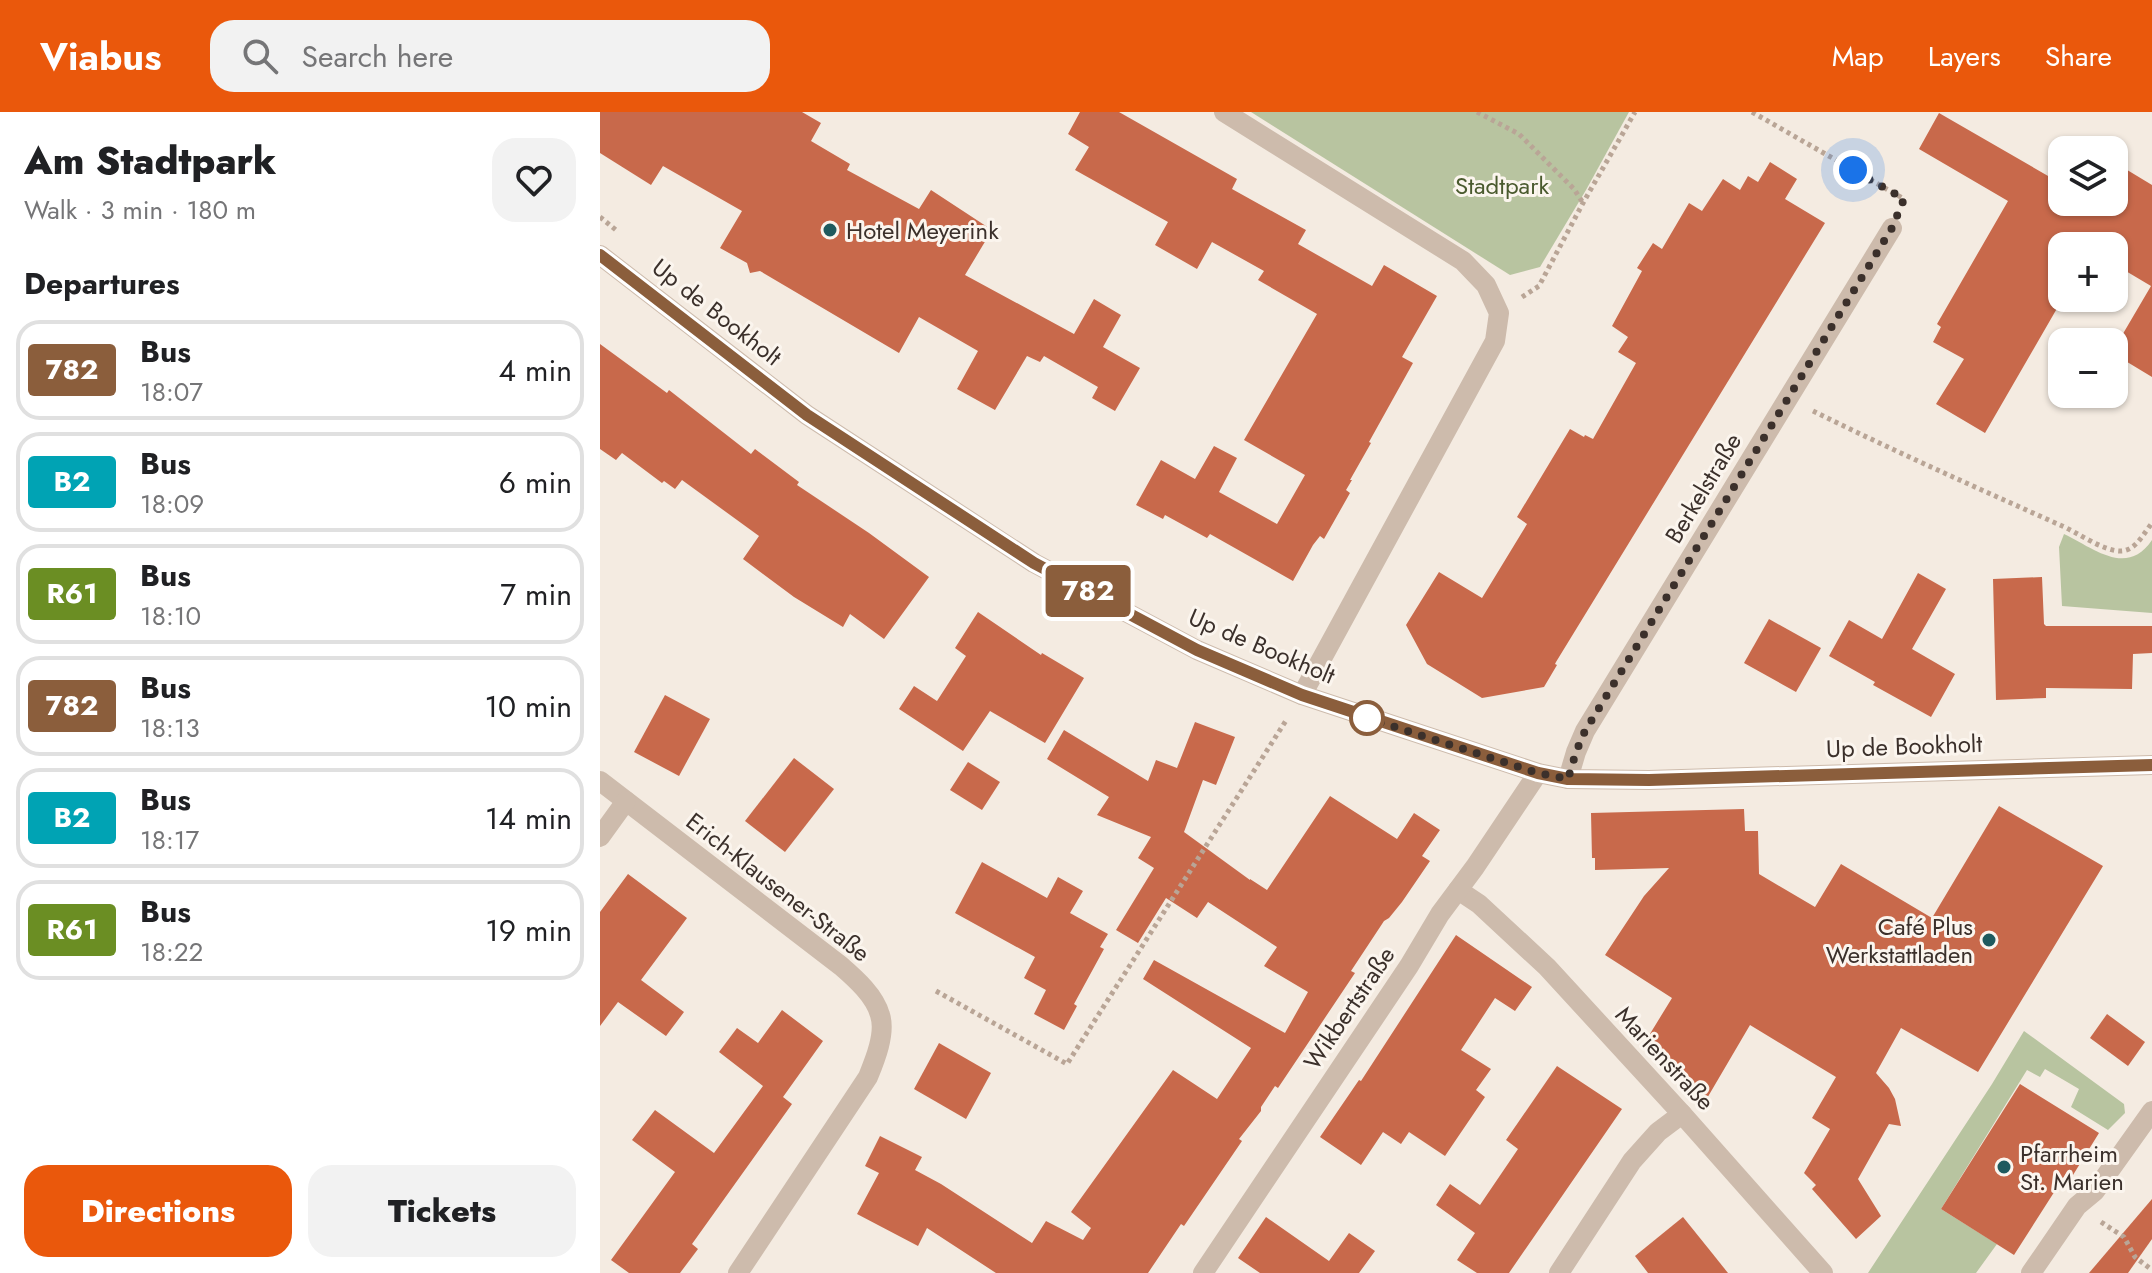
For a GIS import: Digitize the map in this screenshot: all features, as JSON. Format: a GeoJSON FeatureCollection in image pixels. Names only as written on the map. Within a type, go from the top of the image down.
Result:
{"type":"FeatureCollection","features":[{"type":"Feature","properties":{"kind":"street"},"geometry":{"type":"LineString","coordinates":[[1224,112],[1463,261],[1486,285],[1499,313],[1495,341],[1302,695]]}},
{"type":"Feature","properties":{"kind":"street","name":"Berkelstraße"},"geometry":{"type":"LineString","coordinates":[[1568,779],[1585,731],[1892,228]]}},
{"type":"Feature","properties":{"kind":"street","name":"Up de Bookholt"},"geometry":{"type":"LineString","coordinates":[[600,255],[807,415],[1034,563],[1197,650],[1302,695],[1538,773],[1568,779],[1649,780],[2152,765]]}},
{"type":"Feature","properties":{"kind":"street","name":"Wikbertstraße"},"geometry":{"type":"LineString","coordinates":[[1203,1273],[1409,966],[1440,914],[1538,773]]}},
{"type":"Feature","properties":{"kind":"street","name":"Erich-Klausener-Straße"},"geometry":{"type":"LineString","coordinates":[[600,781],[841,966],[863,986],[881,1017],[879,1047],[868,1077],[738,1273]]}},
{"type":"Feature","properties":{"kind":"street"},"geometry":{"type":"LineString","coordinates":[[600,837],[626,801]]}},
{"type":"Feature","properties":{"kind":"street","name":"Marienstraße"},"geometry":{"type":"LineString","coordinates":[[1458,890],[1479,904],[1547,967],[1823,1273]]}},
{"type":"Feature","properties":{"kind":"street"},"geometry":{"type":"LineString","coordinates":[[2031,1273],[2077,1206],[2095,1191],[2152,1111]]}},
{"type":"Feature","properties":{"kind":"street"},"geometry":{"type":"LineString","coordinates":[[1559,1273],[1632,1161],[1658,1132],[1682,1114]]}},
{"type":"Feature","properties":{"kind":"path"},"geometry":{"type":"LineString","coordinates":[[1477,112],[1519,134],[1574,189],[1583,203]]}},
{"type":"Feature","properties":{"kind":"path"},"geometry":{"type":"LineString","coordinates":[[1499,313],[1539,286],[1635,112]]}},
{"type":"Feature","properties":{"kind":"path"},"geometry":{"type":"LineString","coordinates":[[1752,112],[1904,199],[1892,228]]}},
{"type":"Feature","properties":{"kind":"path"},"geometry":{"type":"LineString","coordinates":[[1788,398],[2111,550],[2126,551],[2139,542],[2152,523]]}},
{"type":"Feature","properties":{"kind":"path"},"geometry":{"type":"LineString","coordinates":[[936,991],[1067,1064],[1302,695]]}},
{"type":"Feature","properties":{"kind":"path"},"geometry":{"type":"LineString","coordinates":[[2077,1206],[2124,1237],[2135,1257],[2152,1270]]}},
{"type":"Feature","properties":{"kind":"green space","name":"Stadtpark"},"geometry":{"type":"Polygon","coordinates":[[[1251,112],[1629,112],[1540,267],[1510,275],[1251,112]]]}},
{"type":"Feature","properties":{"kind":"green space"},"geometry":{"type":"Polygon","coordinates":[[[2064,534],[2099,552],[2121,558],[2132,557],[2152,540],[2152,613],[2062,606],[2059,547],[2064,534]]]}},
{"type":"Feature","properties":{"kind":"green space"},"geometry":{"type":"Polygon","coordinates":[[[2024,1031],[2124,1104],[2125,1113],[2108,1130],[2071,1107],[2079,1089],[2045,1069],[2040,1077],[2027,1070],[1941,1209],[1997,1244],[1976,1273],[1868,1273],[1992,1084],[2024,1031]]]}},
{"type":"Feature","properties":{"kind":"building"},"geometry":{"type":"Polygon","coordinates":[[[600,112],[802,112],[821,123],[811,141],[850,164],[847,170],[919,209],[931,190],[992,230],[965,275],[1074,334],[1094,299],[1121,315],[1103,347],[1140,368],[1115,411],[1092,398],[1098,387],[1044,356],[1040,362],[1027,356],[995,410],[957,389],[978,351],[919,317],[899,353],[760,271],[750,273],[747,263],[720,248],[742,211],[663,166],[651,185],[600,153],[600,112]]]}},
{"type":"Feature","properties":{"kind":"building"},"geometry":{"type":"Polygon","coordinates":[[[1080,112],[1119,112],[1237,179],[1232,189],[1306,230],[1298,244],[1372,286],[1384,265],[1437,296],[1402,357],[1413,363],[1350,480],[1346,490],[1350,493],[1324,539],[1320,536],[1313,545],[1293,581],[1210,534],[1207,538],[1165,515],[1163,519],[1136,505],[1161,460],[1195,479],[1214,446],[1237,458],[1219,492],[1277,524],[1305,475],[1244,440],[1317,314],[1258,280],[1264,271],[1212,242],[1197,269],[1155,245],[1168,222],[1075,170],[1089,147],[1068,134],[1080,112]]]}},
{"type":"Feature","properties":{"kind":"building"},"geometry":{"type":"Polygon","coordinates":[[[1939,113],[2048,176],[2048,216],[2128,216],[2128,170],[2152,185],[2152,377],[2128,362],[2126,328],[2151,286],[2128,272],[2128,232],[2048,232],[2048,312],[2055,312],[1985,433],[1936,404],[1964,359],[1933,342],[1941,327],[1937,324],[2008,201],[1919,149],[1939,113]]]}},
{"type":"Feature","properties":{"kind":"building"},"geometry":{"type":"Polygon","coordinates":[[[1770,162],[1797,179],[1785,199],[1825,223],[1556,662],[1544,687],[1482,698],[1427,664],[1406,625],[1439,572],[1482,598],[1527,524],[1517,517],[1570,429],[1593,439],[1636,363],[1618,352],[1628,337],[1612,326],[1642,271],[1637,268],[1653,243],[1662,249],[1689,203],[1702,211],[1723,179],[1740,190],[1748,176],[1758,182],[1770,162]]]}},
{"type":"Feature","properties":{"kind":"building"},"geometry":{"type":"Polygon","coordinates":[[[600,344],[667,393],[669,390],[751,454],[755,449],[799,482],[797,485],[929,577],[884,639],[850,614],[843,627],[794,597],[743,559],[759,536],[682,480],[675,489],[622,453],[616,460],[600,449],[600,344]]]}},
{"type":"Feature","properties":{"kind":"building"},"geometry":{"type":"Polygon","coordinates":[[[1918,573],[1946,589],[1912,649],[1955,674],[1931,717],[1829,656],[1849,620],[1882,639],[1918,573]]]}},
{"type":"Feature","properties":{"kind":"building"},"geometry":{"type":"Polygon","coordinates":[[[2042,577],[2046,626],[2152,626],[2152,653],[2133,654],[2132,689],[2046,688],[2046,698],[1996,700],[1993,579],[2042,577]]]}},
{"type":"Feature","properties":{"kind":"building"},"geometry":{"type":"Polygon","coordinates":[[[978,612],[1041,655],[1084,678],[1045,743],[990,711],[963,751],[899,709],[914,686],[937,701],[966,656],[955,648],[978,612]]]}},
{"type":"Feature","properties":{"kind":"building"},"geometry":{"type":"Polygon","coordinates":[[[1769,619],[1821,648],[1796,692],[1744,663],[1769,619]]]}},
{"type":"Feature","properties":{"kind":"building"},"geometry":{"type":"Polygon","coordinates":[[[665,695],[710,719],[679,776],[634,752],[665,695]]]}},
{"type":"Feature","properties":{"kind":"building"},"geometry":{"type":"Polygon","coordinates":[[[1195,722],[1235,737],[1216,785],[1203,780],[1184,832],[1267,890],[1330,796],[1397,839],[1414,813],[1440,830],[1422,856],[1430,861],[1402,902],[1384,921],[1351,971],[1355,973],[1278,1088],[1275,1086],[1261,1111],[1239,1139],[1242,1141],[1184,1226],[1181,1224],[1148,1273],[996,1273],[927,1228],[918,1246],[857,1214],[879,1173],[865,1166],[880,1136],[922,1157],[915,1170],[1032,1243],[1046,1221],[1083,1240],[1091,1228],[1071,1212],[1173,1070],[1217,1099],[1251,1048],[1143,979],[1154,960],[1285,1033],[1308,992],[1264,966],[1277,947],[1208,902],[1197,918],[1166,898],[1138,943],[1116,930],[1154,868],[1138,858],[1151,837],[1097,815],[1109,797],[1047,759],[1064,730],[1148,781],[1156,760],[1177,768],[1195,722]]]}},
{"type":"Feature","properties":{"kind":"building"},"geometry":{"type":"Polygon","coordinates":[[[794,758],[834,789],[785,852],[745,821],[794,758]]]}},
{"type":"Feature","properties":{"kind":"building"},"geometry":{"type":"Polygon","coordinates":[[[968,762],[1000,782],[982,810],[950,790],[968,762]]]}},
{"type":"Feature","properties":{"kind":"building"},"geometry":{"type":"Polygon","coordinates":[[[1999,806],[2103,866],[1978,1072],[1901,1028],[1876,1073],[1895,1099],[1901,1126],[1889,1124],[1858,1179],[1881,1216],[1856,1239],[1812,1189],[1816,1185],[1804,1173],[1830,1129],[1812,1118],[1836,1077],[1750,1025],[1706,1100],[1645,1042],[1672,998],[1605,955],[1644,896],[1669,868],[1595,870],[1591,813],[1744,809],[1745,831],[1758,831],[1759,874],[1815,907],[1841,864],[1932,918],[1999,806]]]}},
{"type":"Feature","properties":{"kind":"building"},"geometry":{"type":"Polygon","coordinates":[[[982,862],[1047,898],[1058,877],[1083,891],[1070,913],[1108,934],[1100,947],[1104,949],[1074,1004],[1077,1006],[1064,1030],[1034,1014],[1046,990],[1024,978],[1035,957],[955,913],[982,862]]]}},
{"type":"Feature","properties":{"kind":"building"},"geometry":{"type":"Polygon","coordinates":[[[628,874],[687,918],[641,980],[684,1012],[666,1036],[618,1002],[600,1026],[600,912],[628,874]]]}},
{"type":"Feature","properties":{"kind":"building"},"geometry":{"type":"Polygon","coordinates":[[[1456,935],[1532,987],[1515,1011],[1495,998],[1461,1050],[1491,1069],[1476,1090],[1485,1097],[1445,1156],[1409,1132],[1401,1144],[1383,1132],[1361,1165],[1320,1137],[1361,1081],[1456,935]]]}},
{"type":"Feature","properties":{"kind":"building"},"geometry":{"type":"Polygon","coordinates":[[[782,1010],[823,1041],[783,1097],[792,1104],[692,1244],[698,1249],[680,1273],[629,1273],[611,1260],[675,1172],[632,1140],[655,1110],[714,1153],[763,1086],[719,1052],[737,1028],[758,1043],[782,1010]]]}},
{"type":"Feature","properties":{"kind":"building"},"geometry":{"type":"Polygon","coordinates":[[[2107,1014],[2145,1042],[2128,1066],[2090,1038],[2107,1014]]]}},
{"type":"Feature","properties":{"kind":"building"},"geometry":{"type":"Polygon","coordinates":[[[939,1043],[991,1073],[966,1119],[914,1089],[939,1043]]]}},
{"type":"Feature","properties":{"kind":"building"},"geometry":{"type":"Polygon","coordinates":[[[1557,1066],[1622,1109],[1509,1273],[1477,1273],[1457,1260],[1475,1233],[1436,1205],[1450,1184],[1480,1205],[1518,1149],[1506,1140],[1557,1066]]]}},
{"type":"Feature","properties":{"kind":"building","name":"Pfarrheim St. Marien"},"geometry":{"type":"Polygon","coordinates":[[[2020,1084],[2099,1133],[2073,1175],[2067,1172],[2014,1255],[1941,1209],[2020,1084]]]}},
{"type":"Feature","properties":{"kind":"building"},"geometry":{"type":"Polygon","coordinates":[[[2152,1199],[2152,1239],[2128,1273],[2089,1273],[2152,1199]]]}},
{"type":"Feature","properties":{"kind":"building"},"geometry":{"type":"Polygon","coordinates":[[[1266,1217],[1329,1261],[1349,1233],[1375,1251],[1359,1273],[1260,1273],[1238,1258],[1266,1217]]]}},
{"type":"Feature","properties":{"kind":"building"},"geometry":{"type":"Polygon","coordinates":[[[1683,1217],[1728,1273],[1648,1273],[1635,1256],[1683,1217]]]}},
{"type":"Feature","properties":{"kind":"bus line","name":"782"},"geometry":{"type":"LineString","coordinates":[[600,255],[807,415],[1034,563],[1197,650],[1302,695],[1433,740],[1538,773],[1568,779],[1609,781],[2152,765]]}},
{"type":"Feature","properties":{"kind":"place","name":"Hotel Meyerink"},"geometry":{"type":"Point","coordinates":[830,230]}},
{"type":"Feature","properties":{"kind":"place","name":"Café Plus Werkstattladen"},"geometry":{"type":"Point","coordinates":[1989,940]}},
{"type":"Feature","properties":{"kind":"place","name":"Pfarrheim St. Marien"},"geometry":{"type":"Point","coordinates":[2004,1167]}},
{"type":"Feature","properties":{"kind":"route"},"geometry":{"type":"LineString","coordinates":[[1367,718],[1538,773],[1568,779],[1585,731],[1892,228],[1904,199],[1853,170]]}}]}
